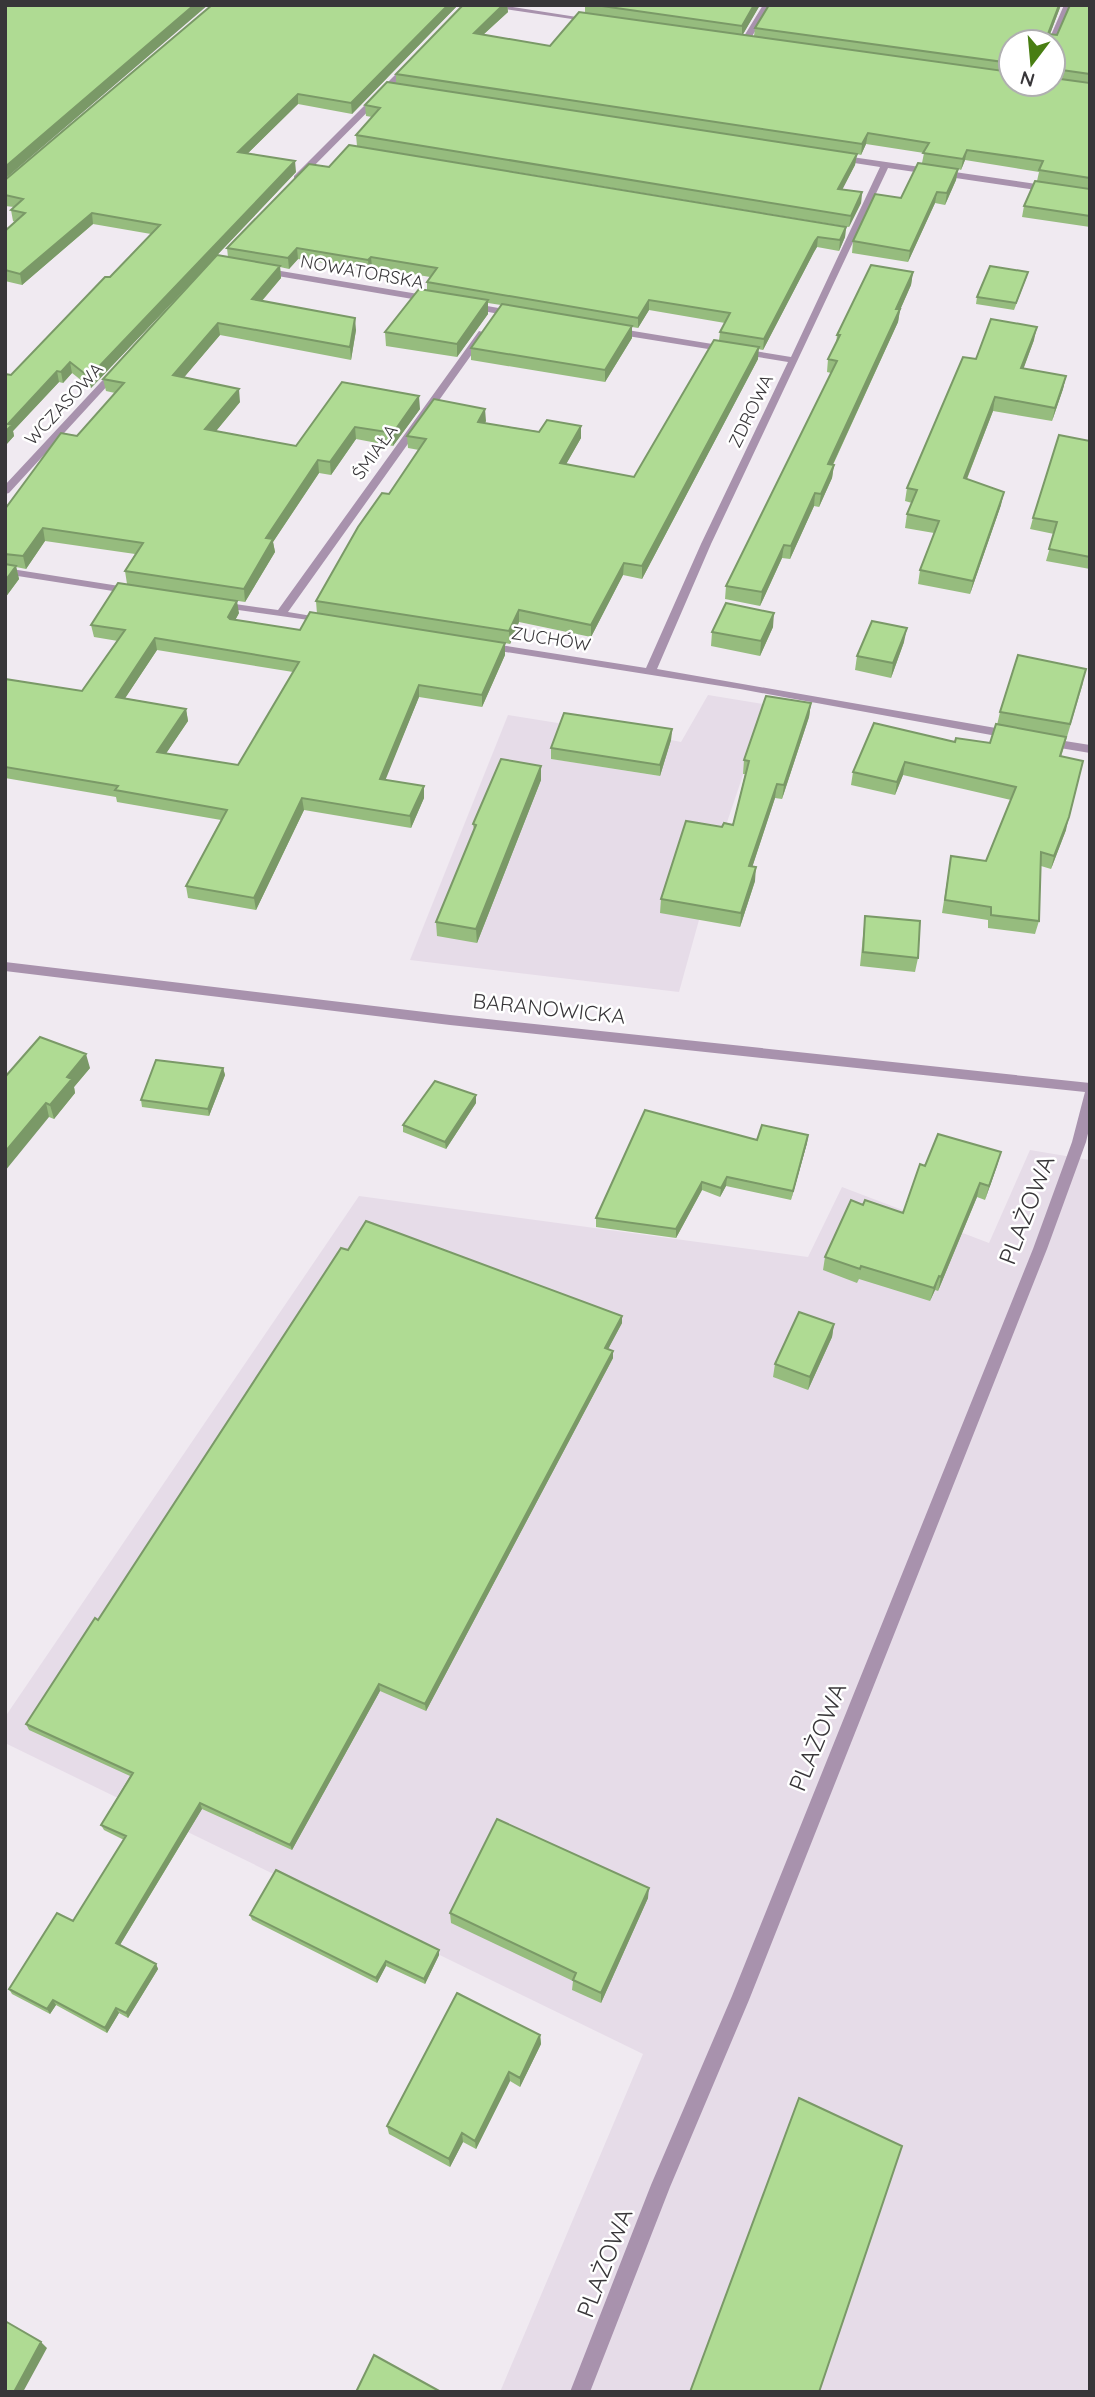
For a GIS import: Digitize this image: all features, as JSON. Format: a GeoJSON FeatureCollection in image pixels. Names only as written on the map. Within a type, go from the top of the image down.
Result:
{"type":"FeatureCollection","features":[{"type":"Feature","properties":{"kind":"street"},"geometry":{"type":"LineString","coordinates":[[482,5],[607,22]]}},
{"type":"Feature","properties":{"kind":"street"},"geometry":{"type":"LineString","coordinates":[[745,41],[767,5]]}},
{"type":"Feature","properties":{"kind":"street"},"geometry":{"type":"LineString","coordinates":[[1058,28],[1068,5]]}},
{"type":"Feature","properties":{"kind":"street"},"geometry":{"type":"LineString","coordinates":[[731,39],[758,43]]}},
{"type":"Feature","properties":{"kind":"street"},"geometry":{"type":"LineString","coordinates":[[290,185],[328,146],[392,89],[414,61]]}},
{"type":"Feature","properties":{"kind":"street"},"geometry":{"type":"LineString","coordinates":[[328,146],[339,148]]}},
{"type":"Feature","properties":{"kind":"street"},"geometry":{"type":"LineString","coordinates":[[831,157],[1062,191]]}},
{"type":"Feature","properties":{"kind":"street","name":"ZDROWA"},"geometry":{"type":"LineString","coordinates":[[650,672],[764,416],[886,165]]}},
{"type":"Feature","properties":{"kind":"street"},"geometry":{"type":"LineString","coordinates":[[843,231],[855,233]]}},
{"type":"Feature","properties":{"kind":"street","name":"NOWATORSKA"},"geometry":{"type":"LineString","coordinates":[[256,269],[444,302]]}},
{"type":"Feature","properties":{"kind":"street"},"geometry":{"type":"LineString","coordinates":[[457,304],[525,316]]}},
{"type":"Feature","properties":{"kind":"street","name":"ŚMIAŁA"},"geometry":{"type":"LineString","coordinates":[[281,614],[498,311]]}},
{"type":"Feature","properties":{"kind":"street"},"geometry":{"type":"LineString","coordinates":[[606,329],[793,360]]}},
{"type":"Feature","properties":{"kind":"street","name":"WCZASOWA"},"geometry":{"type":"LineString","coordinates":[[5,491],[124,362]]}},
{"type":"Feature","properties":{"kind":"street"},"geometry":{"type":"LineString","coordinates":[[5,571],[143,593]]}},
{"type":"Feature","properties":{"kind":"street"},"geometry":{"type":"LineString","coordinates":[[212,603],[335,622]]}},
{"type":"Feature","properties":{"kind":"street","name":"ZUCHÓW"},"geometry":{"type":"LineString","coordinates":[[472,644],[1022,737]]}},
{"type":"Feature","properties":{"kind":"street"},"geometry":{"type":"LineString","coordinates":[[1036,740],[1090,749]]}},
{"type":"Feature","properties":{"kind":"street","name":"BARANOWICKA"},"geometry":{"type":"LineString","coordinates":[[5,966],[450,1020],[1090,1088]]}},
{"type":"Feature","properties":{"kind":"street","name":"PLAŻOWA"},"geometry":{"type":"LineString","coordinates":[[580,2392],[661,2185],[740,2000],[1040,1249],[1079,1142],[1090,1096]]}},
{"type":"Feature","properties":{"kind":"shaded area"},"geometry":{"type":"Polygon","coordinates":[[[708,695],[763,704],[765,710],[722,837],[679,992],[410,960],[508,715],[564,724],[552,759],[659,776],[671,740],[681,742],[708,695]]]}},
{"type":"Feature","properties":{"kind":"shaded area"},"geometry":{"type":"Polygon","coordinates":[[[1030,1150],[1090,1160],[1090,2392],[500,2392],[643,2054],[5,1743],[5,1717],[359,1196],[808,1257],[842,1187],[989,1243],[1030,1150]]]}},
{"type":"Feature","properties":{"kind":"building"},"geometry":{"type":"Polygon","coordinates":[[[5,5],[194,5],[5,167],[5,5]]]}},
{"type":"Feature","properties":{"kind":"building"},"geometry":{"type":"Polygon","coordinates":[[[212,5],[448,5],[351,103],[298,94],[238,152],[295,161],[89,377],[70,362],[61,372],[57,371],[8,424],[12,425],[5,432],[5,374],[11,375],[105,277],[110,277],[160,225],[92,213],[20,274],[5,270],[5,231],[25,213],[11,210],[23,199],[5,195],[5,180],[212,5]]]}},
{"type":"Feature","properties":{"kind":"building"},"geometry":{"type":"Polygon","coordinates":[[[463,5],[503,5],[474,33],[550,46],[579,12],[997,70],[997,98],[1067,98],[1067,80],[1090,83],[1090,178],[1039,170],[1043,161],[967,150],[963,159],[923,153],[929,143],[868,133],[862,144],[396,74],[463,5]]]}},
{"type":"Feature","properties":{"kind":"building"},"geometry":{"type":"Polygon","coordinates":[[[595,5],[754,5],[742,26],[595,5]]]}},
{"type":"Feature","properties":{"kind":"building"},"geometry":{"type":"Polygon","coordinates":[[[769,5],[1059,5],[1050,28],[997,28],[997,61],[755,28],[769,5]]]}},
{"type":"Feature","properties":{"kind":"building"},"geometry":{"type":"Polygon","coordinates":[[[1070,5],[1090,5],[1090,74],[1067,71],[1067,28],[1060,28],[1070,5]]]}},
{"type":"Feature","properties":{"kind":"building"},"geometry":{"type":"Polygon","coordinates":[[[387,82],[857,154],[838,189],[862,192],[851,216],[356,135],[380,108],[365,105],[387,82]]]}},
{"type":"Feature","properties":{"kind":"building"},"geometry":{"type":"Polygon","coordinates":[[[349,145],[846,227],[840,240],[818,237],[815,241],[764,339],[720,332],[730,313],[649,300],[638,318],[427,282],[437,268],[297,248],[288,258],[227,248],[309,164],[329,167],[349,145]]]}},
{"type":"Feature","properties":{"kind":"building"},"geometry":{"type":"Polygon","coordinates":[[[918,163],[958,169],[947,193],[937,192],[910,251],[853,241],[875,194],[901,198],[918,163]]]}},
{"type":"Feature","properties":{"kind":"building"},"geometry":{"type":"Polygon","coordinates":[[[1035,181],[1090,189],[1090,216],[1024,206],[1035,181]]]}},
{"type":"Feature","properties":{"kind":"building"},"geometry":{"type":"Polygon","coordinates":[[[217,255],[280,266],[252,299],[355,318],[350,347],[218,323],[173,375],[239,389],[205,429],[296,446],[342,382],[419,396],[393,433],[355,427],[330,462],[318,460],[266,538],[273,539],[244,589],[125,571],[143,543],[43,528],[23,556],[5,554],[5,509],[61,433],[77,436],[124,383],[103,379],[217,255]]]}},
{"type":"Feature","properties":{"kind":"building"},"geometry":{"type":"Polygon","coordinates":[[[871,265],[913,272],[896,309],[900,309],[828,464],[834,465],[821,494],[815,493],[791,546],[784,545],[762,592],[726,586],[837,361],[828,359],[871,265]]]}},
{"type":"Feature","properties":{"kind":"building"},"geometry":{"type":"Polygon","coordinates":[[[990,266],[1028,272],[1016,303],[977,297],[990,266]]]}},
{"type":"Feature","properties":{"kind":"building"},"geometry":{"type":"Polygon","coordinates":[[[419,289],[488,300],[457,344],[385,332],[419,289]]]}},
{"type":"Feature","properties":{"kind":"building"},"geometry":{"type":"Polygon","coordinates":[[[502,304],[632,326],[605,370],[471,348],[502,304]]]}},
{"type":"Feature","properties":{"kind":"building"},"geometry":{"type":"Polygon","coordinates":[[[991,319],[1037,327],[1021,368],[1066,376],[1055,408],[995,397],[964,478],[1004,492],[973,581],[920,570],[939,521],[907,514],[917,490],[907,488],[963,357],[976,359],[991,319]]]}},
{"type":"Feature","properties":{"kind":"building"},"geometry":{"type":"Polygon","coordinates":[[[714,340],[759,347],[642,566],[624,563],[591,625],[519,610],[509,631],[316,601],[358,527],[382,493],[389,494],[426,439],[407,436],[434,399],[485,409],[478,422],[539,432],[547,420],[581,426],[560,463],[634,477],[714,340]]]}},
{"type":"Feature","properties":{"kind":"building"},"geometry":{"type":"Polygon","coordinates":[[[1059,435],[1090,441],[1090,557],[1049,549],[1057,522],[1033,518],[1059,435]]]}},
{"type":"Feature","properties":{"kind":"building"},"geometry":{"type":"Polygon","coordinates":[[[5,564],[16,566],[5,581],[5,564]]]}},
{"type":"Feature","properties":{"kind":"building"},"geometry":{"type":"Polygon","coordinates":[[[118,583],[237,601],[228,617],[230,619],[300,630],[310,612],[505,643],[482,695],[419,685],[380,779],[424,786],[410,816],[302,798],[254,898],[186,886],[227,810],[115,790],[118,786],[5,767],[5,679],[82,691],[125,630],[91,625],[118,583]],[[155,638],[116,697],[186,709],[157,752],[238,765],[299,662],[155,638]]]}},
{"type":"Feature","properties":{"kind":"building"},"geometry":{"type":"Polygon","coordinates":[[[726,603],[774,613],[761,641],[712,632],[726,603]]]}},
{"type":"Feature","properties":{"kind":"building"},"geometry":{"type":"Polygon","coordinates":[[[872,621],[907,628],[893,663],[857,656],[872,621]]]}},
{"type":"Feature","properties":{"kind":"building"},"geometry":{"type":"Polygon","coordinates":[[[1018,655],[1086,669],[1070,724],[1000,712],[1018,655]]]}},
{"type":"Feature","properties":{"kind":"building"},"geometry":{"type":"Polygon","coordinates":[[[766,696],[811,703],[784,785],[777,784],[749,866],[756,867],[741,913],[661,899],[686,821],[722,827],[724,823],[733,825],[749,761],[744,760],[766,696]]]}},
{"type":"Feature","properties":{"kind":"building"},"geometry":{"type":"Polygon","coordinates":[[[564,713],[672,729],[660,765],[551,748],[564,713]]]}},
{"type":"Feature","properties":{"kind":"building"},"geometry":{"type":"Polygon","coordinates":[[[874,723],[955,742],[956,738],[990,743],[996,724],[1066,737],[1060,756],[1083,761],[1069,817],[1054,856],[1041,852],[1039,921],[991,915],[991,907],[945,900],[951,856],[986,861],[1016,787],[905,762],[897,782],[853,772],[874,723]]]}},
{"type":"Feature","properties":{"kind":"building"},"geometry":{"type":"Polygon","coordinates":[[[501,759],[541,766],[476,929],[436,922],[476,825],[473,824],[501,759]]]}},
{"type":"Feature","properties":{"kind":"building"},"geometry":{"type":"Polygon","coordinates":[[[865,916],[920,921],[918,958],[863,952],[865,916]]]}},
{"type":"Feature","properties":{"kind":"building"},"geometry":{"type":"Polygon","coordinates":[[[40,1037],[86,1054],[67,1077],[72,1079],[50,1105],[46,1103],[5,1152],[5,1077],[40,1037]]]}},
{"type":"Feature","properties":{"kind":"building"},"geometry":{"type":"Polygon","coordinates":[[[156,1060],[223,1068],[208,1109],[141,1100],[156,1060]]]}},
{"type":"Feature","properties":{"kind":"building"},"geometry":{"type":"Polygon","coordinates":[[[435,1081],[476,1095],[445,1142],[403,1125],[435,1081]]]}},
{"type":"Feature","properties":{"kind":"building"},"geometry":{"type":"Polygon","coordinates":[[[645,1110],[757,1140],[762,1125],[808,1135],[793,1191],[727,1177],[721,1188],[702,1182],[676,1229],[596,1218],[645,1110]]]}},
{"type":"Feature","properties":{"kind":"building"},"geometry":{"type":"Polygon","coordinates":[[[938,1134],[1001,1152],[989,1186],[980,1183],[934,1288],[825,1257],[851,1200],[863,1205],[865,1200],[903,1213],[920,1164],[925,1166],[938,1134]]]}},
{"type":"Feature","properties":{"kind":"building"},"geometry":{"type":"Polygon","coordinates":[[[366,1221],[622,1316],[605,1348],[613,1351],[425,1704],[379,1684],[290,1845],[200,1803],[116,1943],[156,1964],[126,2013],[116,2008],[105,2028],[53,2000],[47,2009],[9,1989],[57,1913],[73,1921],[126,1836],[101,1825],[133,1773],[26,1724],[95,1618],[98,1620],[341,1248],[348,1250],[366,1221]]]}},
{"type":"Feature","properties":{"kind":"building"},"geometry":{"type":"Polygon","coordinates":[[[799,1312],[834,1324],[810,1377],[775,1364],[799,1312]]]}},
{"type":"Feature","properties":{"kind":"building"},"geometry":{"type":"Polygon","coordinates":[[[497,1819],[649,1888],[601,1993],[573,1980],[576,1973],[450,1913],[497,1819]]]}},
{"type":"Feature","properties":{"kind":"building"},"geometry":{"type":"Polygon","coordinates":[[[276,1870],[439,1950],[424,1979],[386,1961],[376,1978],[250,1915],[276,1870]]]}},
{"type":"Feature","properties":{"kind":"building"},"geometry":{"type":"Polygon","coordinates":[[[457,1993],[540,2035],[520,2078],[509,2072],[475,2141],[462,2133],[449,2159],[387,2126],[457,1993]]]}},
{"type":"Feature","properties":{"kind":"building"},"geometry":{"type":"Polygon","coordinates":[[[799,2098],[902,2146],[819,2392],[690,2392],[799,2098]]]}},
{"type":"Feature","properties":{"kind":"building"},"geometry":{"type":"Polygon","coordinates":[[[5,2321],[41,2342],[14,2392],[5,2392],[5,2321]]]}},
{"type":"Feature","properties":{"kind":"building"},"geometry":{"type":"Polygon","coordinates":[[[374,2355],[441,2392],[356,2392],[374,2355]]]}}]}
